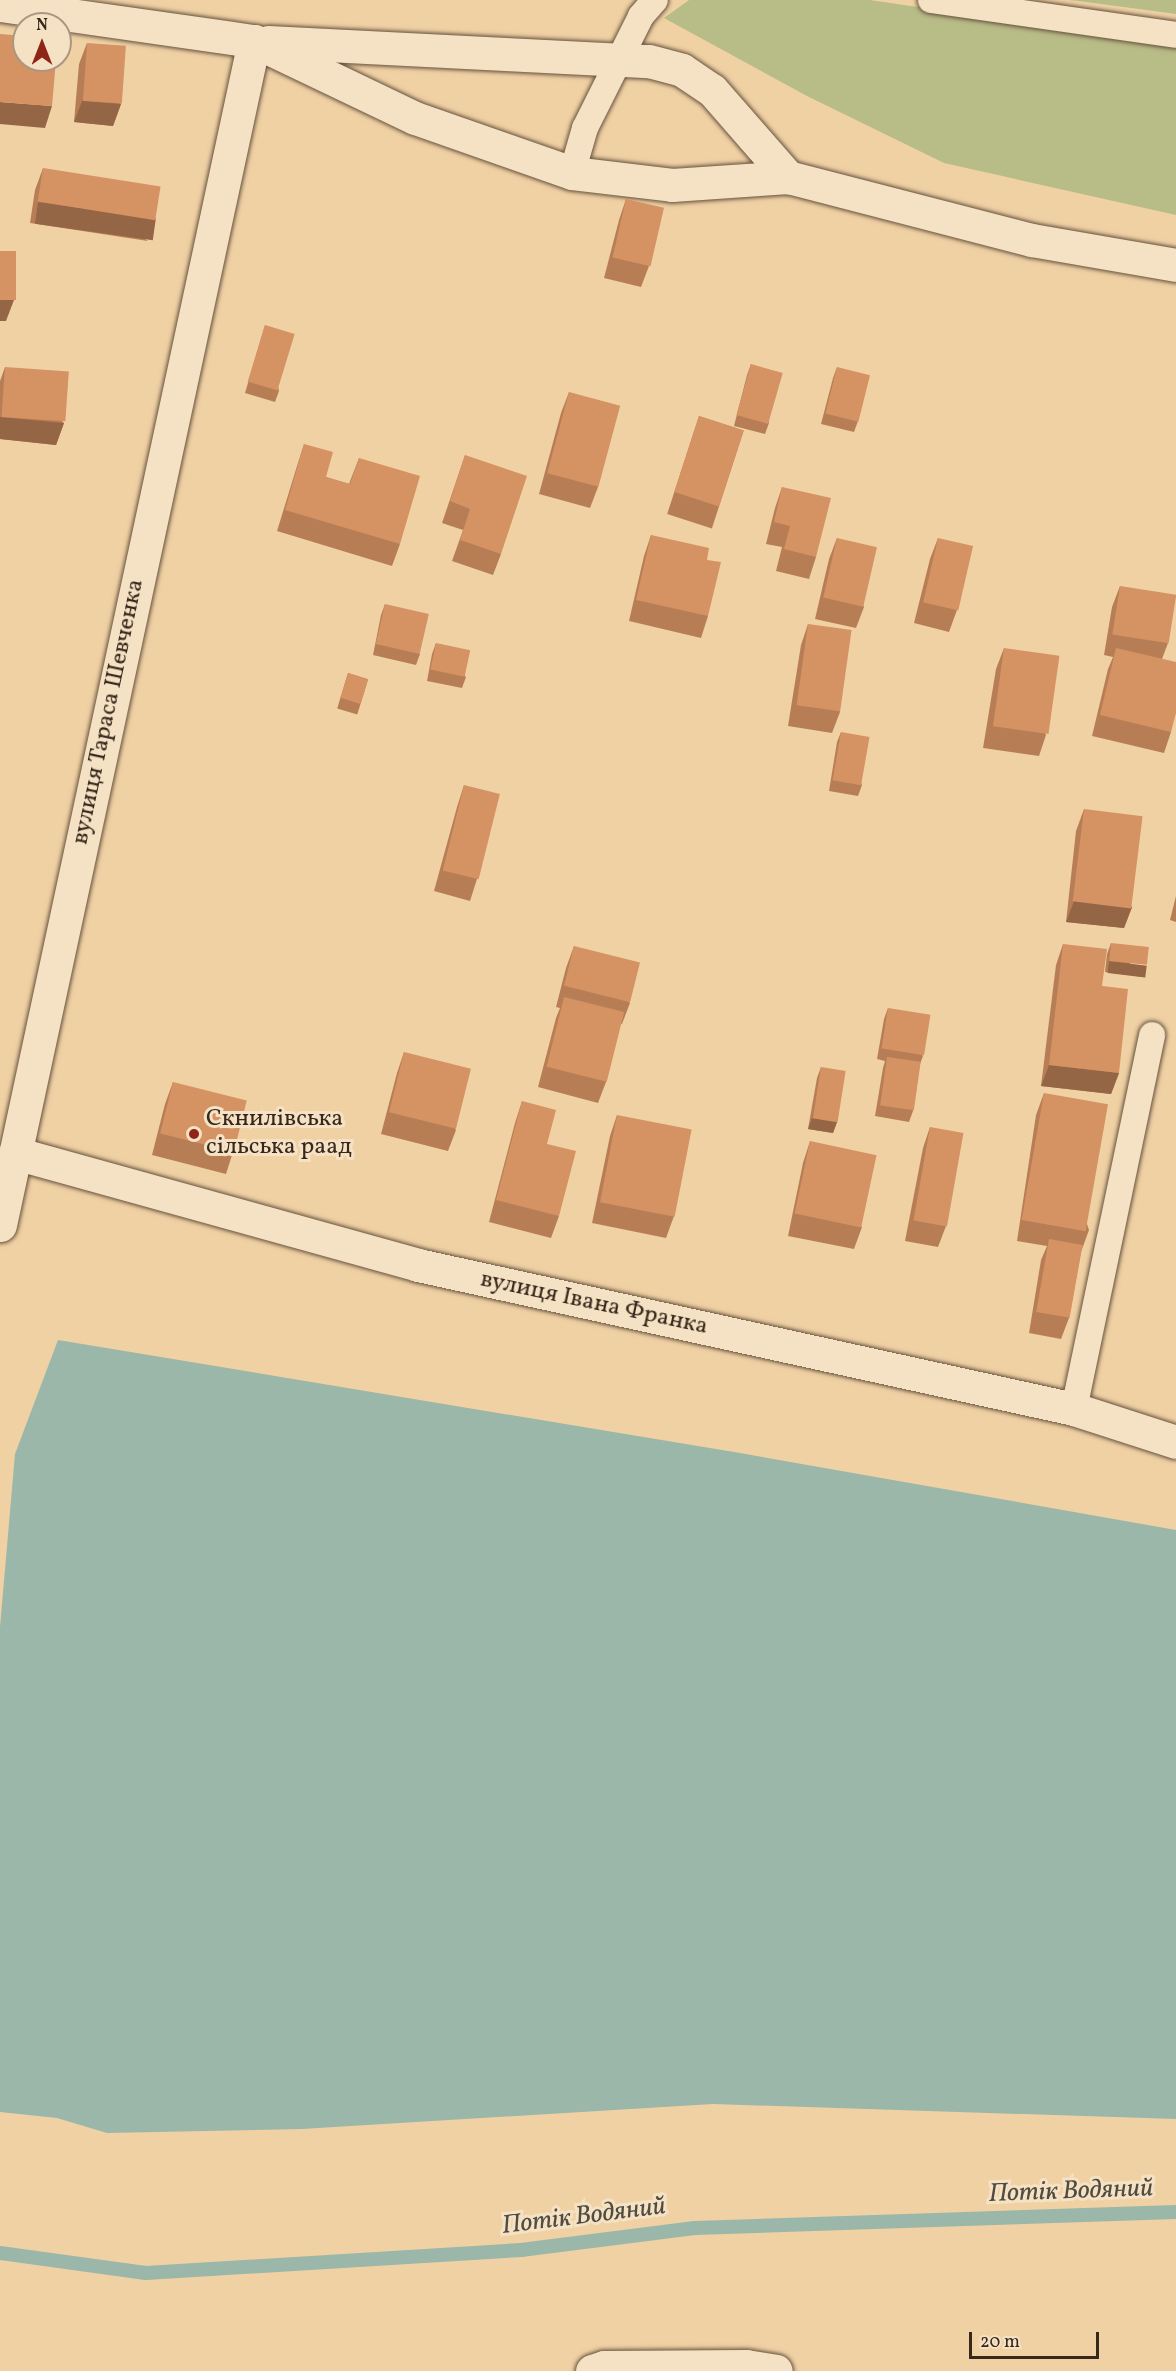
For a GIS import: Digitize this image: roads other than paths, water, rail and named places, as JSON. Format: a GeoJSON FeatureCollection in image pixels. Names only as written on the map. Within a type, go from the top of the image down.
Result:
{"type":"FeatureCollection","features":[{"type":"Feature","properties":{"kind":"street"},"geometry":{"type":"LineString","coordinates":[[0,4],[254,41],[620,58],[682,70],[712,90],[788,177]]}},
{"type":"Feature","properties":{"kind":"street"},"geometry":{"type":"LineString","coordinates":[[254,41],[415,118],[572,173],[672,185],[788,177],[1032,240],[1176,265]]}},
{"type":"Feature","properties":{"kind":"street","name":"вулиця Тараса Шевченка"},"geometry":{"type":"LineString","coordinates":[[0,1225],[218,200],[254,41]]}},
{"type":"Feature","properties":{"kind":"street","name":"вулиця Івана Франка"},"geometry":{"type":"LineString","coordinates":[[15,1153],[418,1265],[1074,1409],[1176,1442]]}},
{"type":"Feature","properties":{"kind":"street"},"geometry":{"type":"LineString","coordinates":[[592,2371],[604,2367],[746,2366],[776,2371]]}},
{"type":"Feature","properties":{"kind":"lane"},"geometry":{"type":"LineString","coordinates":[[572,173],[585,128],[641,16],[655,0]]}},
{"type":"Feature","properties":{"kind":"lane"},"geometry":{"type":"LineString","coordinates":[[931,0],[1176,35]]}},
{"type":"Feature","properties":{"kind":"lane"},"geometry":{"type":"LineString","coordinates":[[1074,1409],[1152,1035]]}},
{"type":"Feature","properties":{"kind":"waterway","name":"Потік Водяний"},"geometry":{"type":"LineString","coordinates":[[0,2253],[146,2273],[521,2250],[695,2228],[1176,2212]]}},
{"type":"Feature","properties":{"kind":"place","name":"Скнилівська сільська раад"},"geometry":{"type":"Point","coordinates":[194,1134]}}]}
